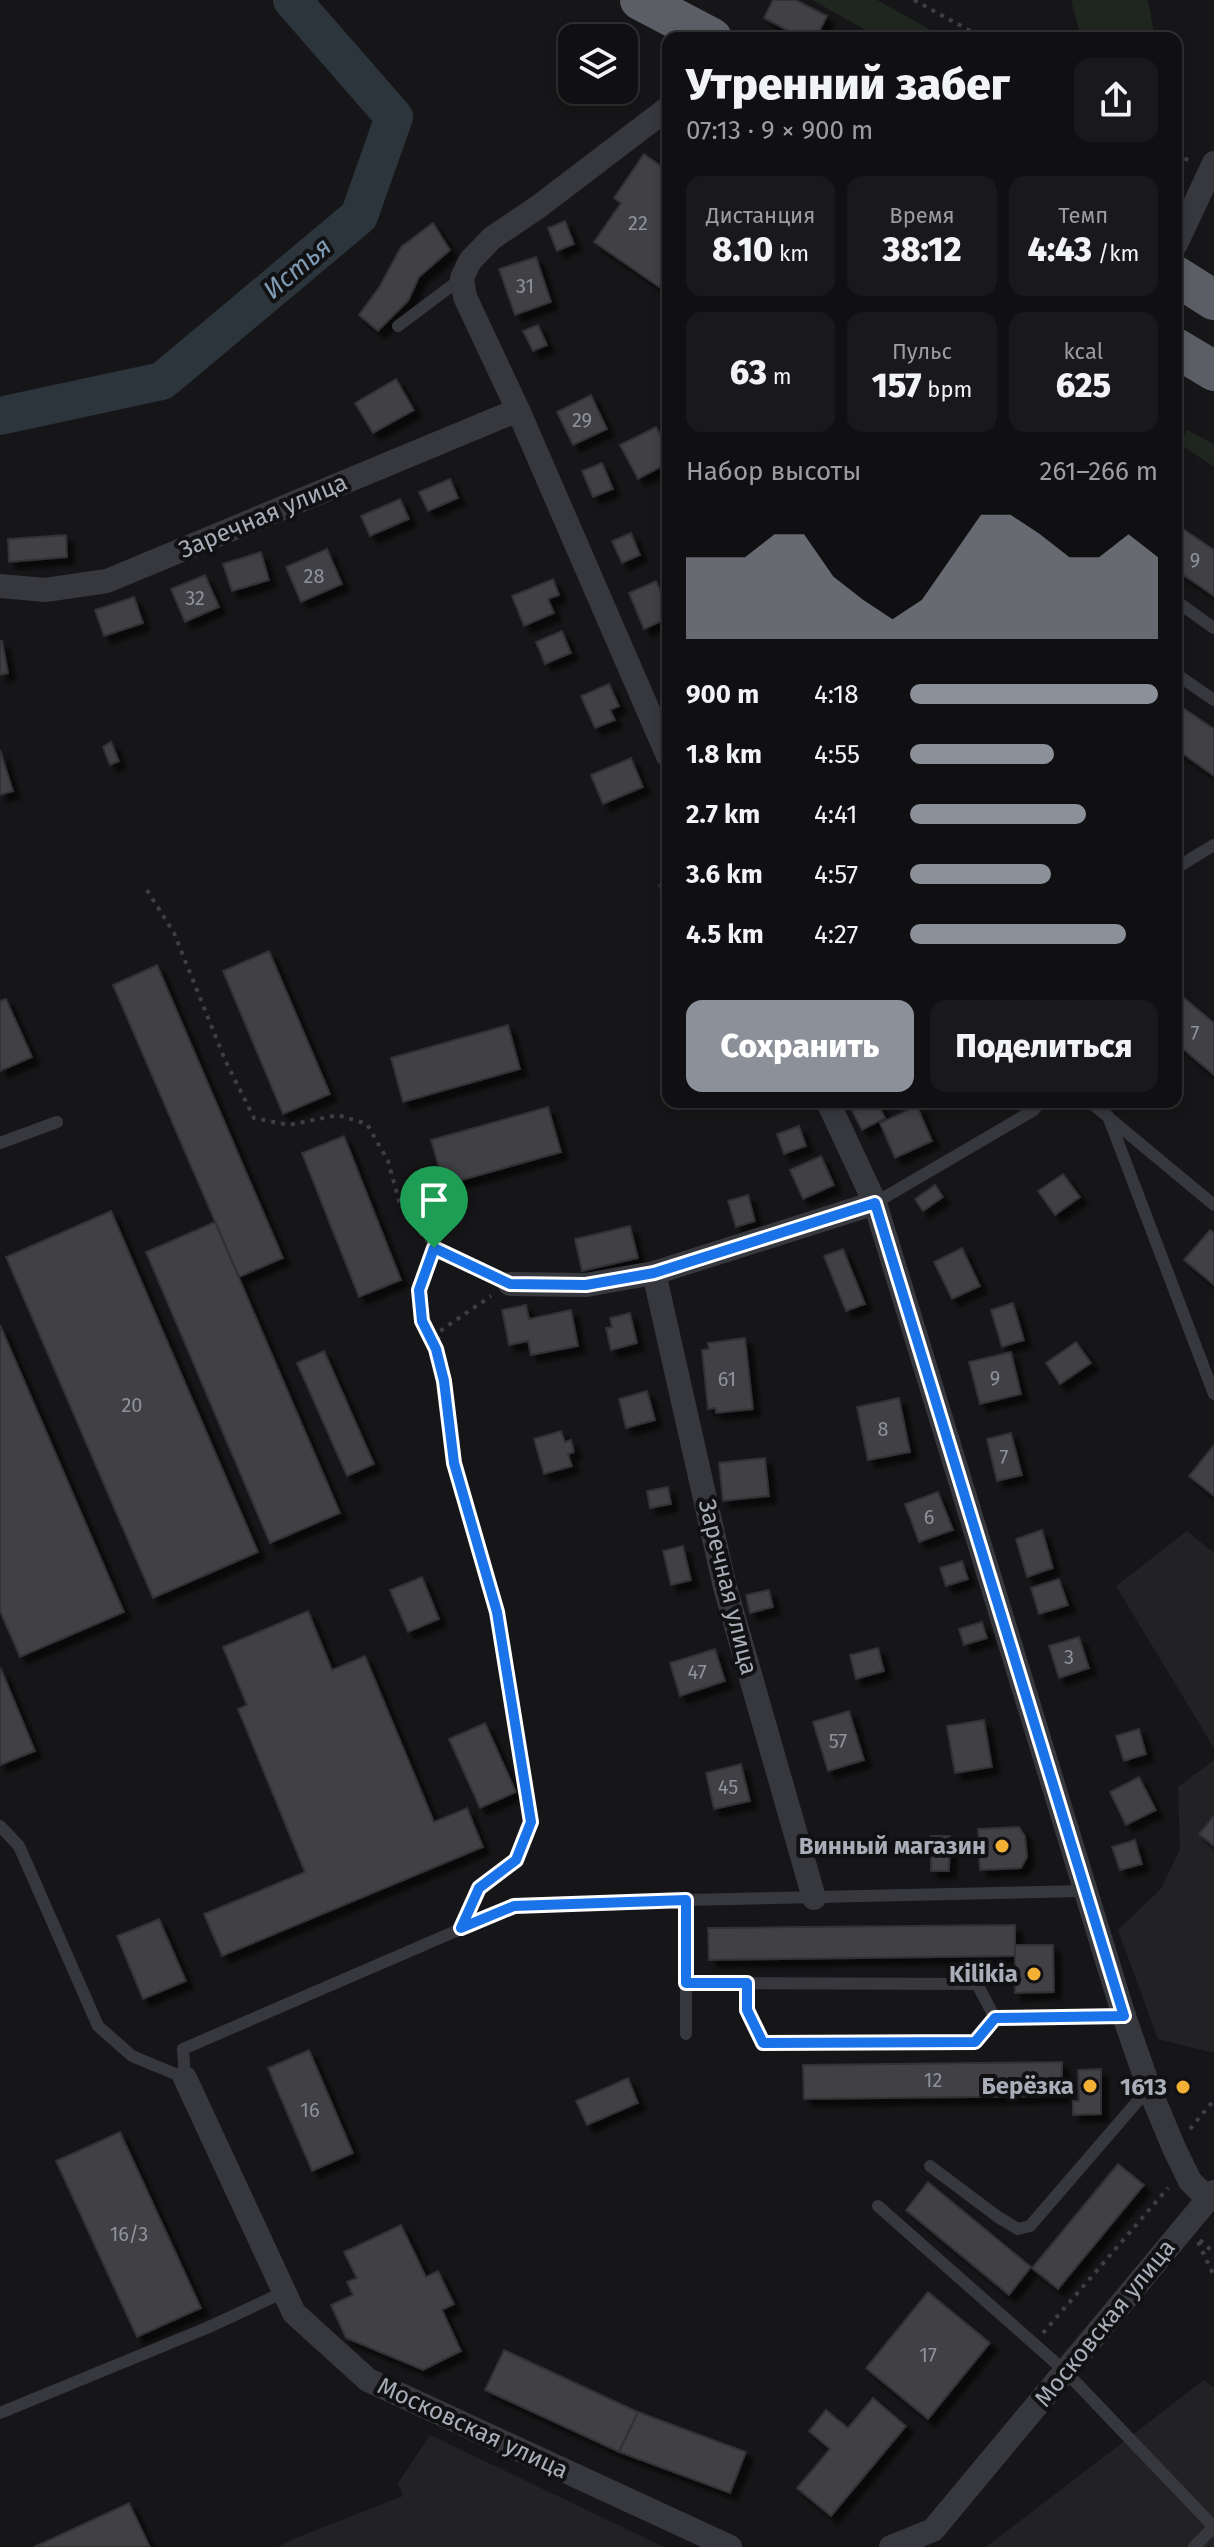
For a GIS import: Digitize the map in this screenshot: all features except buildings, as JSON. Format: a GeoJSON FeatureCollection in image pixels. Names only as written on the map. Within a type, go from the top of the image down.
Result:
{"type":"FeatureCollection","features":[{"type":"Feature","properties":{"kind":"highway"},"geometry":{"type":"LineString","coordinates":[[640,0],[701,32]]}},
{"type":"Feature","properties":{"kind":"highway"},"geometry":{"type":"LineString","coordinates":[[1182,280],[1214,300]]}},
{"type":"Feature","properties":{"kind":"highway"},"geometry":{"type":"LineString","coordinates":[[1182,352],[1214,371]]}},
{"type":"Feature","properties":{"kind":"street"},"geometry":{"type":"LineString","coordinates":[[662,113],[492,238],[470,261],[462,278],[465,297],[518,410],[662,742]]}},
{"type":"Feature","properties":{"kind":"street"},"geometry":{"type":"LineString","coordinates":[[1182,231],[1214,163]]}},
{"type":"Feature","properties":{"kind":"street","name":"Заречная улица"},"geometry":{"type":"LineString","coordinates":[[0,586],[45,590],[107,581],[518,410]]}},
{"type":"Feature","properties":{"kind":"street"},"geometry":{"type":"LineString","coordinates":[[831,1108],[875,1203],[1084,1891],[1149,2088],[1190,2181],[1211,2196]]}},
{"type":"Feature","properties":{"kind":"street"},"geometry":{"type":"LineString","coordinates":[[510,1284],[586,1285],[654,1273],[875,1203]]}},
{"type":"Feature","properties":{"kind":"street","name":"Заречная улица"},"geometry":{"type":"LineString","coordinates":[[654,1273],[725,1587],[814,1898]]}},
{"type":"Feature","properties":{"kind":"street","name":"Московская улица"},"geometry":{"type":"LineString","coordinates":[[185,2078],[294,2313],[368,2380],[730,2547]]}},
{"type":"Feature","properties":{"kind":"street","name":"Московская улица"},"geometry":{"type":"LineString","coordinates":[[891,2547],[933,2530],[1211,2196]]}},
{"type":"Feature","properties":{"kind":"lane"},"geometry":{"type":"LineString","coordinates":[[398,326],[462,278]]}},
{"type":"Feature","properties":{"kind":"lane"},"geometry":{"type":"LineString","coordinates":[[1182,605],[1214,628]]}},
{"type":"Feature","properties":{"kind":"lane"},"geometry":{"type":"LineString","coordinates":[[1182,678],[1214,700]]}},
{"type":"Feature","properties":{"kind":"lane"},"geometry":{"type":"LineString","coordinates":[[1182,864],[1214,845]]}},
{"type":"Feature","properties":{"kind":"lane"},"geometry":{"type":"LineString","coordinates":[[875,1203],[1036,1108]]}},
{"type":"Feature","properties":{"kind":"lane"},"geometry":{"type":"LineString","coordinates":[[1098,1108],[1214,1205]]}},
{"type":"Feature","properties":{"kind":"lane"},"geometry":{"type":"LineString","coordinates":[[1108,1116],[1214,1394]]}},
{"type":"Feature","properties":{"kind":"lane"},"geometry":{"type":"LineString","coordinates":[[0,1143],[57,1122]]}},
{"type":"Feature","properties":{"kind":"lane"},"geometry":{"type":"LineString","coordinates":[[0,1826],[19,1846],[98,2026],[132,2056],[185,2078],[183,2049],[514,1906],[1084,1891]]}},
{"type":"Feature","properties":{"kind":"lane"},"geometry":{"type":"LineString","coordinates":[[686,1900],[686,2034]]}},
{"type":"Feature","properties":{"kind":"lane"},"geometry":{"type":"LineString","coordinates":[[686,1983],[977,1984],[995,2018]]}},
{"type":"Feature","properties":{"kind":"lane"},"geometry":{"type":"LineString","coordinates":[[747,1983],[747,2010],[763,2043],[975,2042],[995,2018],[1124,2016]]}},
{"type":"Feature","properties":{"kind":"lane"},"geometry":{"type":"LineString","coordinates":[[930,2166],[1018,2229],[1030,2226],[1149,2088]]}},
{"type":"Feature","properties":{"kind":"lane"},"geometry":{"type":"LineString","coordinates":[[878,2206],[1066,2372],[1214,2527],[1194,2547]]}},
{"type":"Feature","properties":{"kind":"lane"},"geometry":{"type":"LineString","coordinates":[[0,2413],[209,2327],[284,2292]]}},
{"type":"Feature","properties":{"kind":"path"},"geometry":{"type":"LineString","coordinates":[[914,0],[972,32]]}},
{"type":"Feature","properties":{"kind":"path"},"geometry":{"type":"LineString","coordinates":[[147,890],[174,933],[225,1060],[254,1118],[289,1125],[338,1115],[367,1124],[388,1161],[399,1201],[424,1238],[434,1248],[510,1284]]}},
{"type":"Feature","properties":{"kind":"path"},"geometry":{"type":"LineString","coordinates":[[434,1248],[419,1290],[422,1321],[436,1349],[444,1381],[454,1463],[497,1612],[531,1822],[516,1860],[479,1888],[461,1928]]}},
{"type":"Feature","properties":{"kind":"path"},"geometry":{"type":"LineString","coordinates":[[436,1349],[440,1331],[510,1284]]}},
{"type":"Feature","properties":{"kind":"path"},"geometry":{"type":"LineString","coordinates":[[1174,2148],[1214,2100]]}},
{"type":"Feature","properties":{"kind":"path"},"geometry":{"type":"LineString","coordinates":[[1034,2344],[1169,2189],[1163,2175]]}},
{"type":"Feature","properties":{"kind":"path"},"geometry":{"type":"LineString","coordinates":[[1214,2253],[1195,2236],[1214,2276]]}},
{"type":"Feature","properties":{"kind":"shaded area"},"geometry":{"type":"Polygon","coordinates":[[[812,0],[877,0],[934,32],[869,32],[812,0]]]}},
{"type":"Feature","properties":{"kind":"shaded area"},"geometry":{"type":"Polygon","coordinates":[[[1071,0],[1148,0],[1154,32],[1079,32],[1071,0]]]}},
{"type":"Feature","properties":{"kind":"shaded area"},"geometry":{"type":"Polygon","coordinates":[[[1187,430],[1214,444],[1214,467],[1182,445],[1187,430]]]}},
{"type":"Feature","properties":{"kind":"shaded area"},"geometry":{"type":"Polygon","coordinates":[[[1187,1531],[1214,1553],[1214,1748],[1116,1586],[1187,1531]]]}},
{"type":"Feature","properties":{"kind":"shaded area"},"geometry":{"type":"Polygon","coordinates":[[[1214,1760],[1214,2053],[1158,2039],[1118,1930],[1161,1889],[1180,1849],[1178,1787],[1214,1760]]]}},
{"type":"Feature","properties":{"kind":"shaded area"},"geometry":{"type":"Polygon","coordinates":[[[1204,2380],[1214,2388],[1214,2547],[986,2547],[1204,2380]]]}},
{"type":"Feature","properties":{"kind":"shaded area"},"geometry":{"type":"Polygon","coordinates":[[[430,2435],[664,2547],[278,2547],[403,2496],[398,2483],[430,2435]]]}},
{"type":"Feature","properties":{"kind":"waterway","name":"Истья"},"geometry":{"type":"LineString","coordinates":[[0,416],[162,381],[359,216],[394,117],[292,0]]}},
{"type":"Feature","properties":{"kind":"place","name":"Винный магазин"},"geometry":{"type":"Point","coordinates":[1002,1846]}},
{"type":"Feature","properties":{"kind":"place","name":"Kilikia"},"geometry":{"type":"Point","coordinates":[1034,1974]}},
{"type":"Feature","properties":{"kind":"place","name":"Берёзка"},"geometry":{"type":"Point","coordinates":[1090,2086]}},
{"type":"Feature","properties":{"kind":"place","name":"1613"},"geometry":{"type":"Point","coordinates":[1183,2087]}},
{"type":"Feature","properties":{"kind":"route"},"geometry":{"type":"LineString","coordinates":[[875,1203],[1124,2016],[995,2018],[975,2042],[763,2043],[747,2010],[747,1983],[686,1983],[686,1900],[514,1906],[461,1928],[479,1888],[516,1860],[531,1822],[497,1612],[454,1463],[444,1381],[436,1349],[422,1321],[419,1290],[434,1248],[510,1284],[586,1285],[654,1273],[875,1203]]}}]}
